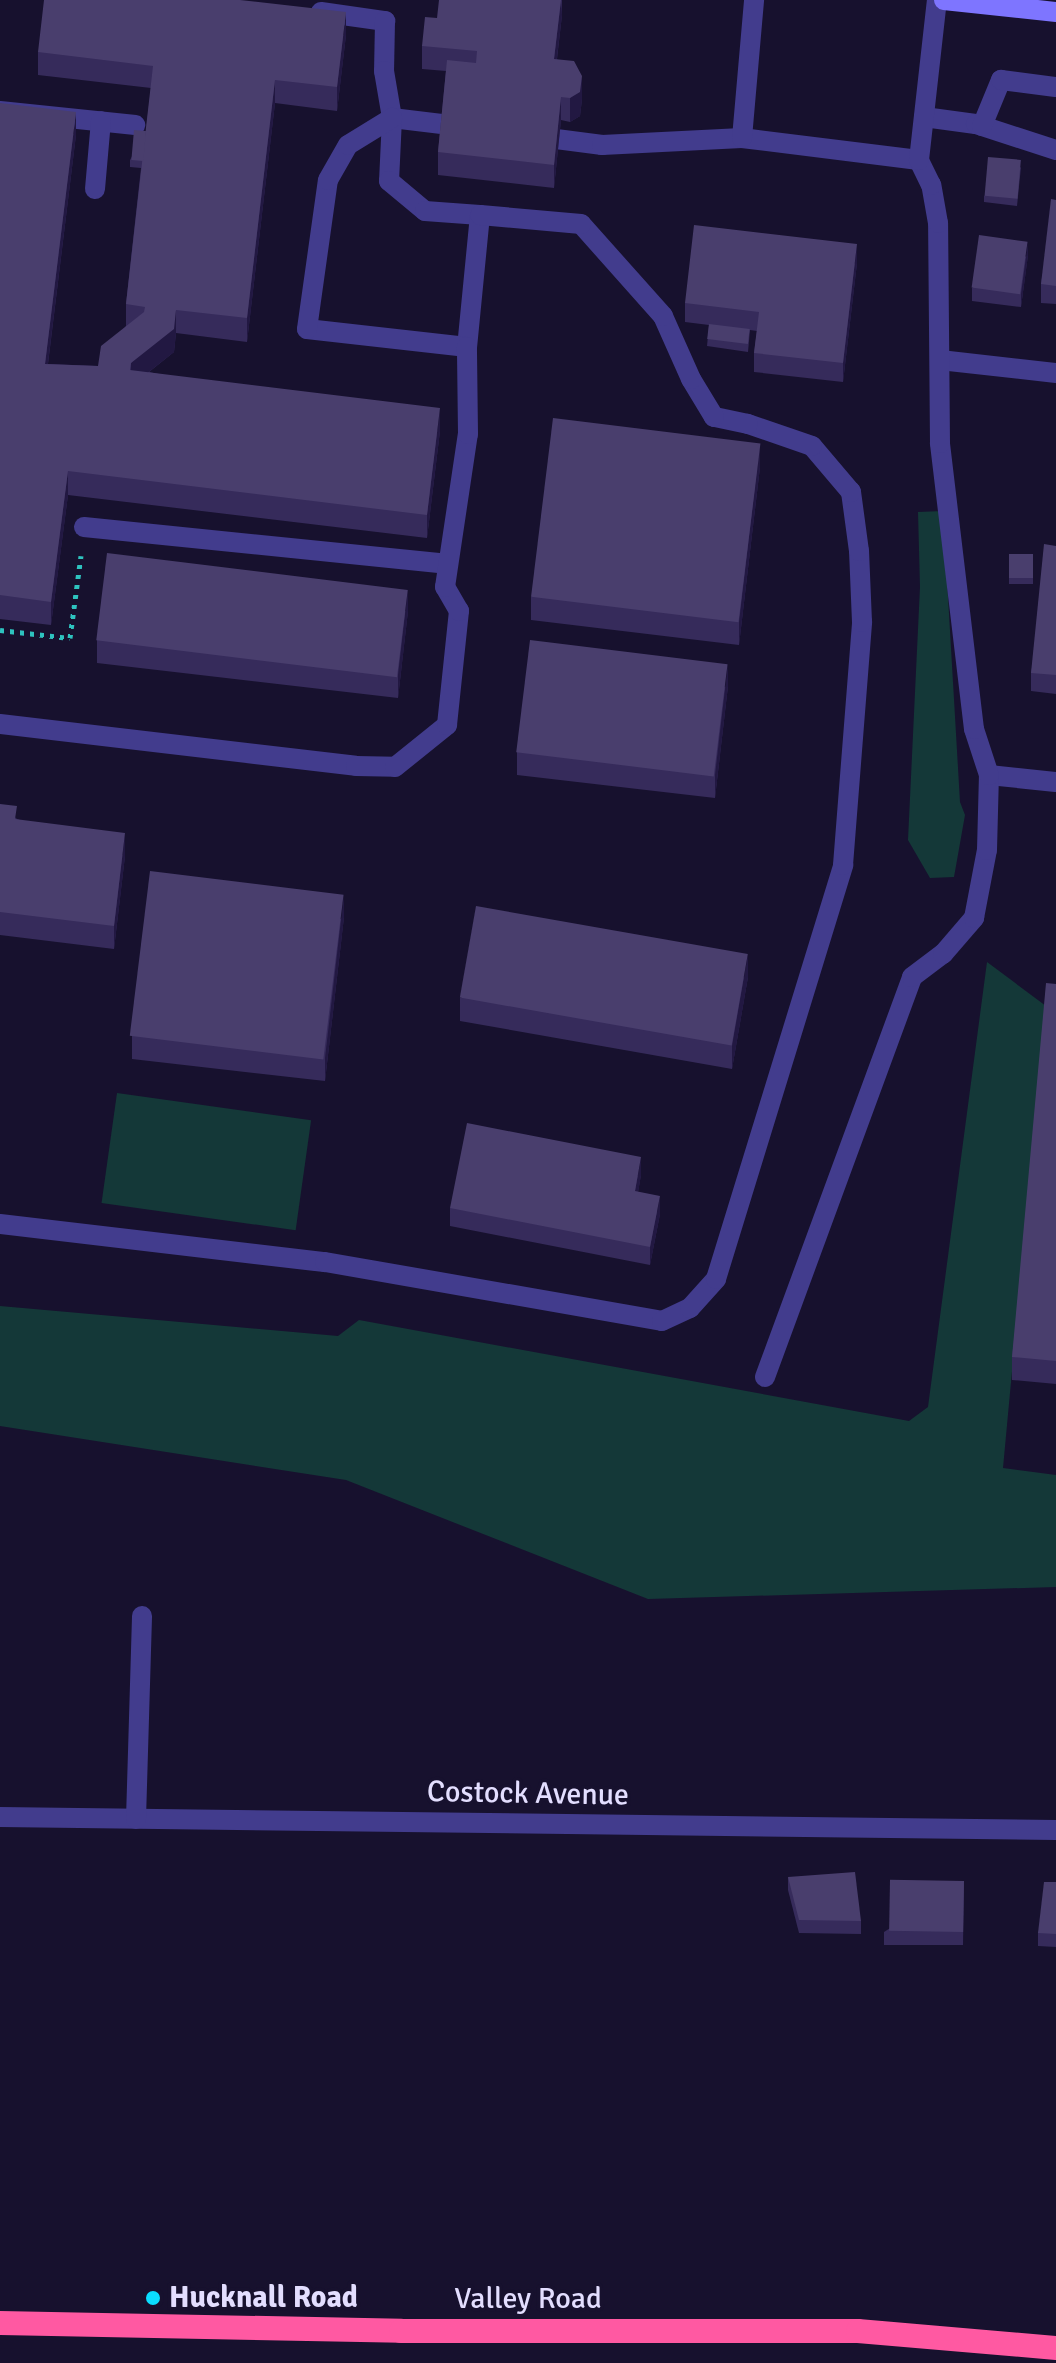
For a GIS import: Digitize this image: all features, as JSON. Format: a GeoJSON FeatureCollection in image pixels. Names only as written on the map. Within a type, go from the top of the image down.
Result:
{"type":"FeatureCollection","features":[{"type":"Feature","properties":{"kind":"highway","name":"Valley Road"},"geometry":{"type":"LineString","coordinates":[[0,2323],[401,2331],[858,2331],[1056,2348]]}},
{"type":"Feature","properties":{"kind":"street"},"geometry":{"type":"LineString","coordinates":[[742,138],[754,0]]}},
{"type":"Feature","properties":{"kind":"street"},"geometry":{"type":"LineString","coordinates":[[765,1377],[912,977],[943,954],[974,918],[987,850],[989,775],[974,729],[940,443],[938,223],[931,185],[919,160],[937,0]]}},
{"type":"Feature","properties":{"kind":"street"},"geometry":{"type":"LineString","coordinates":[[944,0],[1056,12]]}},
{"type":"Feature","properties":{"kind":"street"},"geometry":{"type":"LineString","coordinates":[[0,1224],[325,1262],[662,1321],[690,1308],[716,1279],[843,865],[862,622],[859,551],[851,492],[812,446],[748,424],[714,417],[691,379],[663,316],[581,224],[425,211],[389,181],[392,118],[384,71],[385,21],[294,9]]}},
{"type":"Feature","properties":{"kind":"street"},"geometry":{"type":"LineString","coordinates":[[982,126],[1001,80],[1056,87]]}},
{"type":"Feature","properties":{"kind":"street"},"geometry":{"type":"LineString","coordinates":[[0,111],[135,125]]}},
{"type":"Feature","properties":{"kind":"street"},"geometry":{"type":"LineString","coordinates":[[924,117],[982,126],[1056,150]]}},
{"type":"Feature","properties":{"kind":"street"},"geometry":{"type":"LineString","coordinates":[[467,347],[307,329],[328,180],[348,145],[392,118],[487,130]]}},
{"type":"Feature","properties":{"kind":"street"},"geometry":{"type":"LineString","coordinates":[[95,189],[101,121]]}},
{"type":"Feature","properties":{"kind":"street"},"geometry":{"type":"LineString","coordinates":[[516,134],[602,145],[742,138],[919,160]]}},
{"type":"Feature","properties":{"kind":"street"},"geometry":{"type":"LineString","coordinates":[[0,724],[356,766],[395,767],[447,725],[459,611],[445,587],[446,564],[468,434],[467,347],[480,215]]}},
{"type":"Feature","properties":{"kind":"street"},"geometry":{"type":"LineString","coordinates":[[940,360],[1056,373]]}},
{"type":"Feature","properties":{"kind":"street"},"geometry":{"type":"LineString","coordinates":[[84,527],[446,564]]}},
{"type":"Feature","properties":{"kind":"street"},"geometry":{"type":"LineString","coordinates":[[989,775],[1056,782]]}},
{"type":"Feature","properties":{"kind":"street"},"geometry":{"type":"LineString","coordinates":[[136,1819],[142,1616]]}},
{"type":"Feature","properties":{"kind":"street","name":"Costock Avenue"},"geometry":{"type":"LineString","coordinates":[[0,1817],[1056,1830]]}},
{"type":"Feature","properties":{"kind":"path"},"geometry":{"type":"LineString","coordinates":[[0,630],[70,638],[84,527]]}},
{"type":"Feature","properties":{"kind":"green space"},"geometry":{"type":"Polygon","coordinates":[[[943,511],[960,802],[965,815],[954,877],[930,878],[908,840],[920,587],[918,512],[943,511]]]}},
{"type":"Feature","properties":{"kind":"green space"},"geometry":{"type":"Polygon","coordinates":[[[987,962],[1046,1006],[1003,1468],[1056,1475],[1056,1587],[648,1599],[346,1480],[0,1426],[0,1306],[338,1336],[359,1320],[909,1421],[928,1407],[987,962]]]}},
{"type":"Feature","properties":{"kind":"green space"},"geometry":{"type":"Polygon","coordinates":[[[117,1093],[311,1120],[296,1230],[102,1203],[117,1093]]]}},
{"type":"Feature","properties":{"kind":"building"},"geometry":{"type":"Polygon","coordinates":[[[44,0],[240,0],[346,12],[337,87],[275,80],[247,318],[176,310],[174,329],[131,363],[130,370],[440,408],[427,515],[68,471],[51,602],[0,595],[0,103],[76,112],[45,364],[98,366],[101,346],[144,312],[145,307],[126,304],[153,66],[38,52],[44,0]]]}},
{"type":"Feature","properties":{"kind":"building"},"geometry":{"type":"Polygon","coordinates":[[[439,0],[561,0],[554,59],[574,61],[582,76],[580,92],[570,98],[561,97],[554,165],[438,152],[447,60],[476,63],[477,51],[422,46],[425,17],[437,18],[439,0]]]}},
{"type":"Feature","properties":{"kind":"building"},"geometry":{"type":"Polygon","coordinates":[[[134,130],[146,131],[143,161],[131,160],[134,130]]]}},
{"type":"Feature","properties":{"kind":"building"},"geometry":{"type":"Polygon","coordinates":[[[988,157],[1021,160],[1017,199],[985,196],[988,157]]]}},
{"type":"Feature","properties":{"kind":"building"},"geometry":{"type":"Polygon","coordinates":[[[1051,199],[1056,200],[1056,286],[1041,284],[1051,199]]]}},
{"type":"Feature","properties":{"kind":"building"},"geometry":{"type":"Polygon","coordinates":[[[694,225],[857,244],[843,363],[754,353],[759,312],[685,303],[694,225]]]}},
{"type":"Feature","properties":{"kind":"building"},"geometry":{"type":"Polygon","coordinates":[[[979,235],[1028,242],[1020,294],[972,287],[979,235]]]}},
{"type":"Feature","properties":{"kind":"building"},"geometry":{"type":"Polygon","coordinates":[[[709,324],[750,329],[748,344],[707,339],[709,324]]]}},
{"type":"Feature","properties":{"kind":"building"},"geometry":{"type":"Polygon","coordinates":[[[553,418],[760,443],[739,622],[531,597],[553,418]]]}},
{"type":"Feature","properties":{"kind":"building"},"geometry":{"type":"Polygon","coordinates":[[[1044,544],[1056,546],[1056,675],[1031,673],[1044,544]]]}},
{"type":"Feature","properties":{"kind":"building"},"geometry":{"type":"Polygon","coordinates":[[[107,553],[408,590],[397,677],[96,640],[107,553]]]}},
{"type":"Feature","properties":{"kind":"building"},"geometry":{"type":"Polygon","coordinates":[[[1009,554],[1033,554],[1033,578],[1009,578],[1009,554]]]}},
{"type":"Feature","properties":{"kind":"building"},"geometry":{"type":"Polygon","coordinates":[[[530,640],[728,664],[714,776],[516,752],[530,640]]]}},
{"type":"Feature","properties":{"kind":"building"},"geometry":{"type":"Polygon","coordinates":[[[0,804],[17,806],[15,819],[125,833],[114,926],[0,912],[0,804]]]}},
{"type":"Feature","properties":{"kind":"building"},"geometry":{"type":"Polygon","coordinates":[[[150,871],[344,895],[323,1060],[130,1036],[150,871]]]}},
{"type":"Feature","properties":{"kind":"building"},"geometry":{"type":"Polygon","coordinates":[[[476,906],[748,954],[732,1046],[460,998],[476,906]]]}},
{"type":"Feature","properties":{"kind":"building"},"geometry":{"type":"Polygon","coordinates":[[[1046,983],[1056,984],[1056,1361],[1012,1357],[1046,983]]]}},
{"type":"Feature","properties":{"kind":"building"},"geometry":{"type":"Polygon","coordinates":[[[467,1123],[641,1157],[635,1191],[660,1196],[650,1247],[450,1208],[467,1123]]]}},
{"type":"Feature","properties":{"kind":"building"},"geometry":{"type":"Polygon","coordinates":[[[855,1872],[861,1921],[799,1920],[788,1877],[855,1872]]]}},
{"type":"Feature","properties":{"kind":"building"},"geometry":{"type":"Polygon","coordinates":[[[890,1880],[964,1881],[963,1932],[889,1931],[890,1880]]]}},
{"type":"Feature","properties":{"kind":"building"},"geometry":{"type":"Polygon","coordinates":[[[1044,1882],[1056,1882],[1056,1934],[1038,1933],[1044,1882]]]}},
{"type":"Feature","properties":{"kind":"place","name":"Hucknall Road"},"geometry":{"type":"Point","coordinates":[153,2298]}}]}
